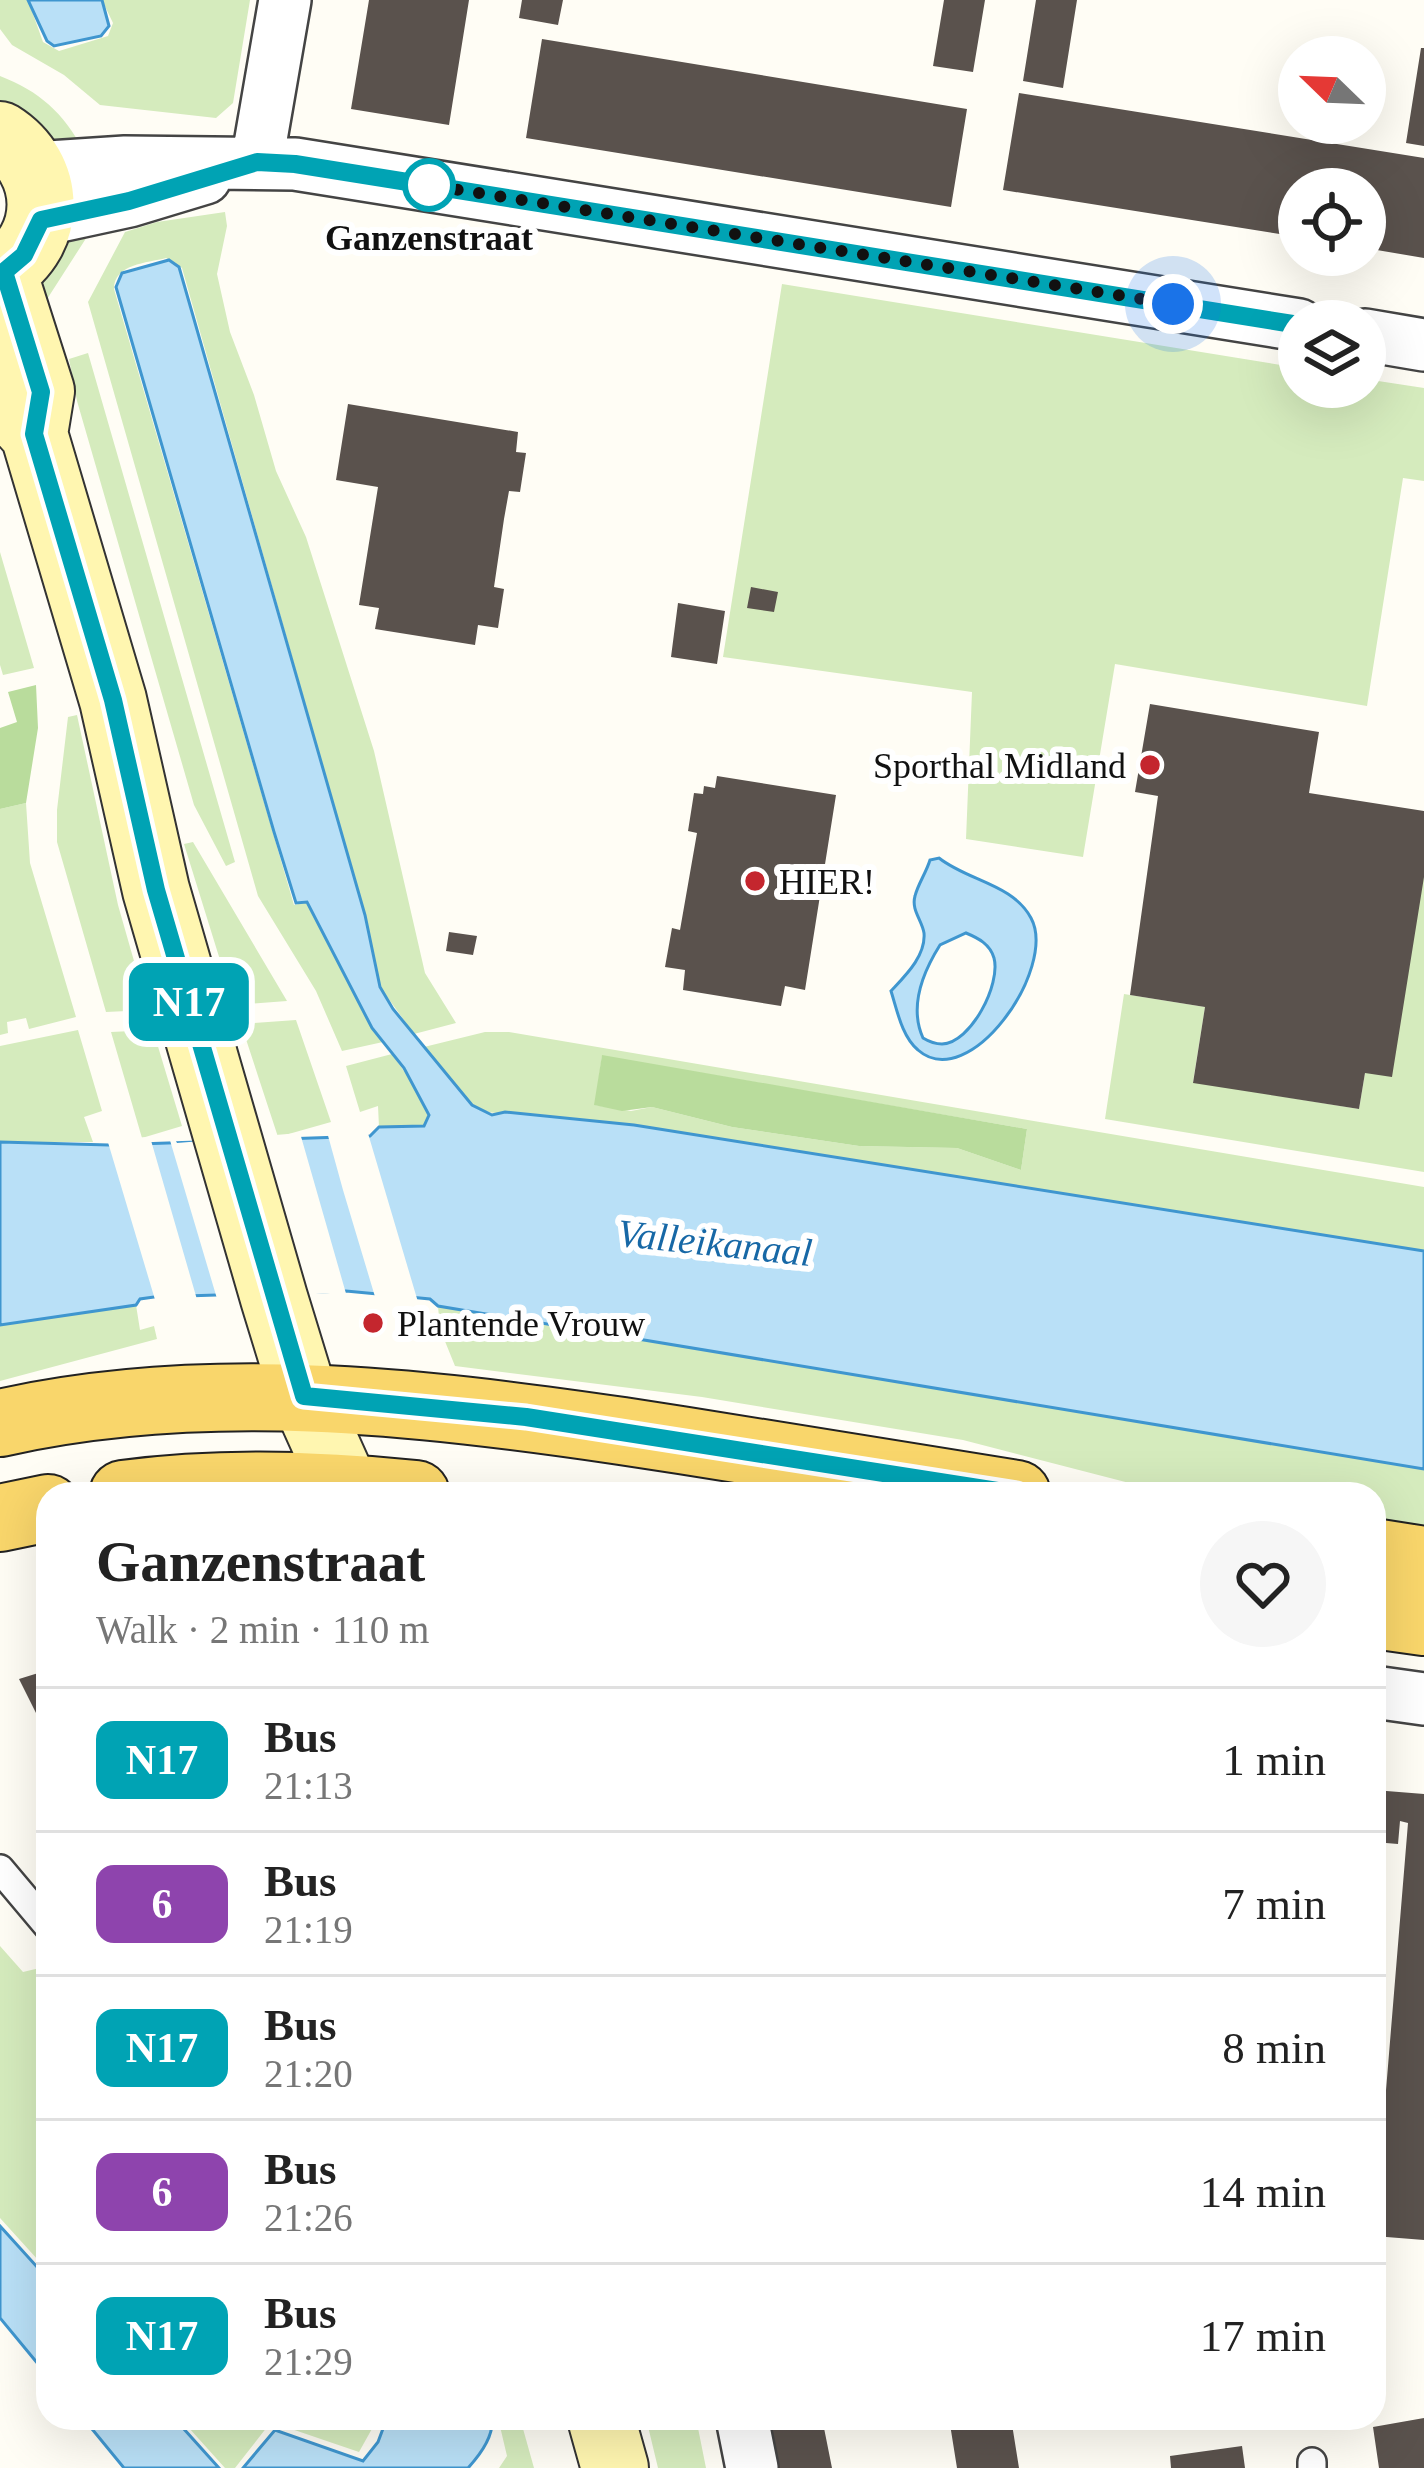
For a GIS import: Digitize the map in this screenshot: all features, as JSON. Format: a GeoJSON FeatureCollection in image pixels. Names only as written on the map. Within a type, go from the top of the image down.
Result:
{"type":"FeatureCollection","features":[{"type":"Feature","properties":{"kind":"main road"},"geometry":{"type":"LineString","coordinates":[[0,1423],[123,1402],[304,1396],[526,1417],[940,1482]]}},
{"type":"Feature","properties":{"kind":"main road"},"geometry":{"type":"LineString","coordinates":[[0,1518],[36,1510]]}},
{"type":"Feature","properties":{"kind":"main road"},"geometry":{"type":"LineString","coordinates":[[1386,1554],[1424,1560]]}},
{"type":"Feature","properties":{"kind":"main road"},"geometry":{"type":"LineString","coordinates":[[1386,1617],[1424,1622]]}},
{"type":"Feature","properties":{"kind":"street"},"geometry":{"type":"LineString","coordinates":[[257,162],[285,0]]}},
{"type":"Feature","properties":{"kind":"street"},"geometry":{"type":"LineString","coordinates":[[342,1482],[304,1396],[274,1298],[156,890],[113,700],[17,411],[41,392],[16,214],[129,201],[257,162],[461,190],[1278,322]]}},
{"type":"Feature","properties":{"kind":"street"},"geometry":{"type":"LineString","coordinates":[[1386,339],[1424,345]]}},
{"type":"Feature","properties":{"kind":"street"},"geometry":{"type":"LineString","coordinates":[[1386,1694],[1424,1699]]}},
{"type":"Feature","properties":{"kind":"street"},"geometry":{"type":"LineString","coordinates":[[605,2430],[616,2468]]}},
{"type":"Feature","properties":{"kind":"street"},"geometry":{"type":"LineString","coordinates":[[744,2430],[752,2468]]}},
{"type":"Feature","properties":{"kind":"lane"},"geometry":{"type":"LineString","coordinates":[[0,1405],[53,1395],[123,1402]]}},
{"type":"Feature","properties":{"kind":"lane"},"geometry":{"type":"LineString","coordinates":[[0,1869],[36,1912]]}},
{"type":"Feature","properties":{"kind":"green space"},"geometry":{"type":"Polygon","coordinates":[[[0,0],[28,0],[43,42],[59,51],[108,36],[113,23],[102,0],[250,0],[233,103],[216,118],[100,105],[64,75],[12,45],[0,29],[0,0]]]}},
{"type":"Feature","properties":{"kind":"green space"},"geometry":{"type":"Polygon","coordinates":[[[0,76],[49,105],[83,150],[62,150],[0,112],[0,76]]]}},
{"type":"Feature","properties":{"kind":"green space"},"geometry":{"type":"Polygon","coordinates":[[[225,212],[227,226],[217,274],[230,332],[276,471],[306,537],[374,751],[425,973],[456,1023],[414,1034],[380,987],[365,915],[182,268],[166,258],[141,263],[119,274],[114,289],[294,905],[307,902],[383,1042],[342,1051],[316,991],[258,896],[88,302],[125,232],[225,212]]]}},
{"type":"Feature","properties":{"kind":"green space"},"geometry":{"type":"Polygon","coordinates":[[[92,229],[42,307],[31,298],[61,240],[92,229]]]}},
{"type":"Feature","properties":{"kind":"green space"},"geometry":{"type":"Polygon","coordinates":[[[782,284],[1278,365],[1278,408],[1386,408],[1386,382],[1424,388],[1424,481],[1403,478],[1367,706],[1115,664],[1083,857],[966,839],[972,692],[723,657],[782,284]]]}},
{"type":"Feature","properties":{"kind":"green space"},"geometry":{"type":"Polygon","coordinates":[[[88,353],[235,862],[226,866],[194,805],[77,401],[69,359],[88,353]]]}},
{"type":"Feature","properties":{"kind":"green space"},"geometry":{"type":"Polygon","coordinates":[[[0,552],[34,668],[3,675],[0,665],[0,552]]]}},
{"type":"Feature","properties":{"kind":"green space"},"geometry":{"type":"Polygon","coordinates":[[[36,685],[38,728],[26,803],[0,809],[0,728],[17,722],[8,692],[36,685]]]}},
{"type":"Feature","properties":{"kind":"green space"},"geometry":{"type":"Polygon","coordinates":[[[77,715],[118,905],[148,1010],[106,1012],[57,842],[68,717],[77,715]]]}},
{"type":"Feature","properties":{"kind":"green space"},"geometry":{"type":"Polygon","coordinates":[[[26,803],[30,863],[76,1017],[29,1029],[26,1018],[7,1022],[8,1033],[0,1035],[0,809],[26,803]]]}},
{"type":"Feature","properties":{"kind":"green space"},"geometry":{"type":"Polygon","coordinates":[[[193,842],[287,1001],[234,1005],[184,844],[193,842]]]}},
{"type":"Feature","properties":{"kind":"green space"},"geometry":{"type":"Polygon","coordinates":[[[1424,873],[1424,1172],[1105,1119],[1124,994],[1205,1007],[1193,1082],[1359,1109],[1365,1073],[1424,873]]]}},
{"type":"Feature","properties":{"kind":"green space"},"geometry":{"type":"Polygon","coordinates":[[[296,1020],[331,1122],[278,1137],[241,1024],[296,1020]]]}},
{"type":"Feature","properties":{"kind":"green space"},"geometry":{"type":"Polygon","coordinates":[[[78,1030],[102,1111],[84,1117],[93,1142],[0,1142],[0,1046],[78,1030]]]}},
{"type":"Feature","properties":{"kind":"green space"},"geometry":{"type":"Polygon","coordinates":[[[153,1030],[182,1126],[142,1138],[111,1032],[153,1030]]]}},
{"type":"Feature","properties":{"kind":"green space"},"geometry":{"type":"Polygon","coordinates":[[[485,1032],[509,1032],[1424,1187],[1424,1251],[634,1125],[492,1113],[458,1092],[424,1047],[485,1032]],[[602,1056],[595,1105],[631,1111],[652,1107],[732,1127],[859,1146],[957,1148],[1021,1170],[1027,1129],[602,1056]]]}},
{"type":"Feature","properties":{"kind":"green space"},"geometry":{"type":"Polygon","coordinates":[[[392,1054],[420,1094],[429,1115],[424,1125],[379,1127],[378,1106],[360,1112],[346,1066],[392,1054]]]}},
{"type":"Feature","properties":{"kind":"green space"},"geometry":{"type":"Polygon","coordinates":[[[602,1055],[1027,1129],[1021,1170],[957,1148],[859,1146],[732,1127],[652,1107],[622,1111],[594,1105],[602,1055]]]}},
{"type":"Feature","properties":{"kind":"green space"},"geometry":{"type":"Polygon","coordinates":[[[136,1305],[140,1330],[154,1326],[157,1339],[0,1381],[0,1325],[136,1305]]]}},
{"type":"Feature","properties":{"kind":"green space"},"geometry":{"type":"Polygon","coordinates":[[[438,1306],[1424,1469],[1424,1536],[1386,1530],[1386,1482],[1126,1482],[963,1440],[702,1397],[455,1366],[440,1329],[438,1306]]]}},
{"type":"Feature","properties":{"kind":"green space"},"geometry":{"type":"Polygon","coordinates":[[[0,1946],[23,1972],[36,1969],[36,2258],[0,2218],[0,1946]]]}},
{"type":"Feature","properties":{"kind":"green space"},"geometry":{"type":"Polygon","coordinates":[[[191,2430],[265,2430],[235,2468],[225,2468],[191,2430]]]}},
{"type":"Feature","properties":{"kind":"green space"},"geometry":{"type":"Polygon","coordinates":[[[294,2430],[371,2430],[359,2452],[294,2430]]]}},
{"type":"Feature","properties":{"kind":"green space"},"geometry":{"type":"Polygon","coordinates":[[[501,2430],[523,2430],[534,2468],[499,2468],[507,2456],[501,2430]]]}},
{"type":"Feature","properties":{"kind":"green space"},"geometry":{"type":"Polygon","coordinates":[[[649,2430],[698,2430],[706,2468],[658,2468],[649,2430]]]}},
{"type":"Feature","properties":{"kind":"water"},"geometry":{"type":"Polygon","coordinates":[[[28,0],[102,0],[109,26],[101,36],[54,46],[47,41],[28,0]]]}},
{"type":"Feature","properties":{"kind":"water","name":"Valleikanaal"},"geometry":{"type":"Polygon","coordinates":[[[169,260],[179,267],[365,915],[380,987],[472,1105],[492,1115],[505,1112],[634,1125],[1424,1251],[1424,1469],[438,1306],[430,1299],[346,1291],[154,1297],[140,1299],[136,1305],[0,1325],[0,1142],[109,1145],[370,1136],[379,1127],[424,1126],[429,1115],[404,1068],[372,1028],[307,902],[296,903],[274,832],[116,287],[122,273],[169,260]]]}},
{"type":"Feature","properties":{"kind":"water"},"geometry":{"type":"Polygon","coordinates":[[[939,858],[1013,898],[1031,918],[1036,940],[1021,994],[1004,1020],[961,1055],[939,1059],[918,1050],[908,1038],[891,991],[922,950],[924,933],[914,901],[930,860],[939,858]],[[966,933],[940,945],[923,978],[917,1014],[923,1038],[932,1042],[942,1044],[963,1034],[993,982],[994,958],[987,945],[966,933]]]}},
{"type":"Feature","properties":{"kind":"water"},"geometry":{"type":"Polygon","coordinates":[[[0,2226],[36,2266],[36,2362],[0,2318],[0,2226]]]}},
{"type":"Feature","properties":{"kind":"water"},"geometry":{"type":"Polygon","coordinates":[[[93,2430],[185,2430],[219,2468],[124,2468],[93,2430]]]}},
{"type":"Feature","properties":{"kind":"water"},"geometry":{"type":"Polygon","coordinates":[[[275,2430],[363,2461],[382,2430],[491,2430],[468,2468],[243,2468],[275,2430]]]}},
{"type":"Feature","properties":{"kind":"pier"},"geometry":{"type":"Polygon","coordinates":[[[367,1130],[418,1302],[376,1300],[343,1190],[327,1132],[367,1130]]]}},
{"type":"Feature","properties":{"kind":"pier"},"geometry":{"type":"Polygon","coordinates":[[[300,1133],[347,1297],[328,1293],[218,1302],[169,1137],[177,1143],[300,1133]]]}},
{"type":"Feature","properties":{"kind":"pier"},"geometry":{"type":"Polygon","coordinates":[[[150,1137],[198,1303],[156,1303],[107,1139],[150,1137]]]}},
{"type":"Feature","properties":{"kind":"building"},"geometry":{"type":"Polygon","coordinates":[[[369,0],[469,0],[449,125],[351,109],[369,0]]]}},
{"type":"Feature","properties":{"kind":"building"},"geometry":{"type":"Polygon","coordinates":[[[522,0],[563,0],[558,25],[519,18],[522,0]]]}},
{"type":"Feature","properties":{"kind":"building"},"geometry":{"type":"Polygon","coordinates":[[[944,0],[985,0],[973,72],[933,66],[944,0]]]}},
{"type":"Feature","properties":{"kind":"building"},"geometry":{"type":"Polygon","coordinates":[[[1036,0],[1077,0],[1063,88],[1023,81],[1036,0]]]}},
{"type":"Feature","properties":{"kind":"building"},"geometry":{"type":"Polygon","coordinates":[[[542,39],[967,109],[951,207],[526,138],[542,39]]]}},
{"type":"Feature","properties":{"kind":"building"},"geometry":{"type":"Polygon","coordinates":[[[1424,48],[1424,146],[1406,143],[1424,48]]]}},
{"type":"Feature","properties":{"kind":"building"},"geometry":{"type":"Polygon","coordinates":[[[1019,93],[1278,135],[1278,144],[1337,144],[1424,158],[1424,258],[1386,252],[1386,168],[1278,168],[1278,234],[1003,190],[1019,93]]]}},
{"type":"Feature","properties":{"kind":"building"},"geometry":{"type":"Polygon","coordinates":[[[348,404],[518,432],[516,452],[526,453],[520,492],[509,491],[504,519],[494,587],[504,589],[498,628],[478,625],[475,645],[375,629],[379,608],[359,605],[378,487],[336,480],[348,404]]]}},
{"type":"Feature","properties":{"kind":"building"},"geometry":{"type":"Polygon","coordinates":[[[751,587],[778,592],[774,612],[747,608],[751,587]]]}},
{"type":"Feature","properties":{"kind":"building"},"geometry":{"type":"Polygon","coordinates":[[[678,603],[725,611],[717,664],[671,657],[678,603]]]}},
{"type":"Feature","properties":{"kind":"building"},"geometry":{"type":"Polygon","coordinates":[[[1150,704],[1319,732],[1309,793],[1424,811],[1424,877],[1392,1077],[1365,1073],[1359,1109],[1193,1083],[1205,1007],[1130,995],[1158,796],[1135,792],[1150,704]]]}},
{"type":"Feature","properties":{"kind":"building","name":"HIER!"},"geometry":{"type":"Polygon","coordinates":[[[717,776],[836,795],[805,990],[785,986],[781,1006],[683,990],[685,970],[665,967],[672,928],[680,930],[697,833],[688,831],[694,793],[703,794],[704,786],[715,788],[717,776]]]}},
{"type":"Feature","properties":{"kind":"building"},"geometry":{"type":"Polygon","coordinates":[[[449,932],[477,936],[473,955],[446,951],[449,932]]]}},
{"type":"Feature","properties":{"kind":"building"},"geometry":{"type":"Polygon","coordinates":[[[36,1674],[36,1713],[19,1679],[36,1674]]]}},
{"type":"Feature","properties":{"kind":"building"},"geometry":{"type":"Polygon","coordinates":[[[1386,1791],[1424,1794],[1424,2240],[1386,2237],[1386,2090],[1408,1823],[1400,1821],[1398,1844],[1386,1843],[1386,1791]]]}},
{"type":"Feature","properties":{"kind":"building"},"geometry":{"type":"Polygon","coordinates":[[[1424,2418],[1424,2468],[1379,2468],[1373,2430],[1386,2430],[1386,2425],[1424,2418]]]}},
{"type":"Feature","properties":{"kind":"building"},"geometry":{"type":"Polygon","coordinates":[[[765,2430],[824,2430],[832,2468],[773,2468],[765,2430]]]}},
{"type":"Feature","properties":{"kind":"building"},"geometry":{"type":"Polygon","coordinates":[[[951,2430],[1013,2430],[1019,2468],[957,2468],[951,2430]]]}},
{"type":"Feature","properties":{"kind":"building"},"geometry":{"type":"Polygon","coordinates":[[[1242,2446],[1245,2468],[1171,2468],[1170,2456],[1242,2446]]]}},
{"type":"Feature","properties":{"kind":"bus line","name":"N17"},"geometry":{"type":"LineString","coordinates":[[945,1482],[526,1417],[304,1396],[156,890],[113,700],[34,434],[41,392],[4,272],[24,255],[41,220],[129,201],[257,162],[295,164],[1278,322]]}},
{"type":"Feature","properties":{"kind":"place","name":"Ganzenstraat"},"geometry":{"type":"Point","coordinates":[429,185]}},
{"type":"Feature","properties":{"kind":"place","name":"Sporthal Midland"},"geometry":{"type":"Point","coordinates":[1150,765]}},
{"type":"Feature","properties":{"kind":"place","name":"HIER!"},"geometry":{"type":"Point","coordinates":[755,881]}},
{"type":"Feature","properties":{"kind":"place","name":"Plantende Vrouw"},"geometry":{"type":"Point","coordinates":[373,1323]}},
{"type":"Feature","properties":{"kind":"route"},"geometry":{"type":"LineString","coordinates":[[429,185],[422,184],[1173,304]]}}]}
